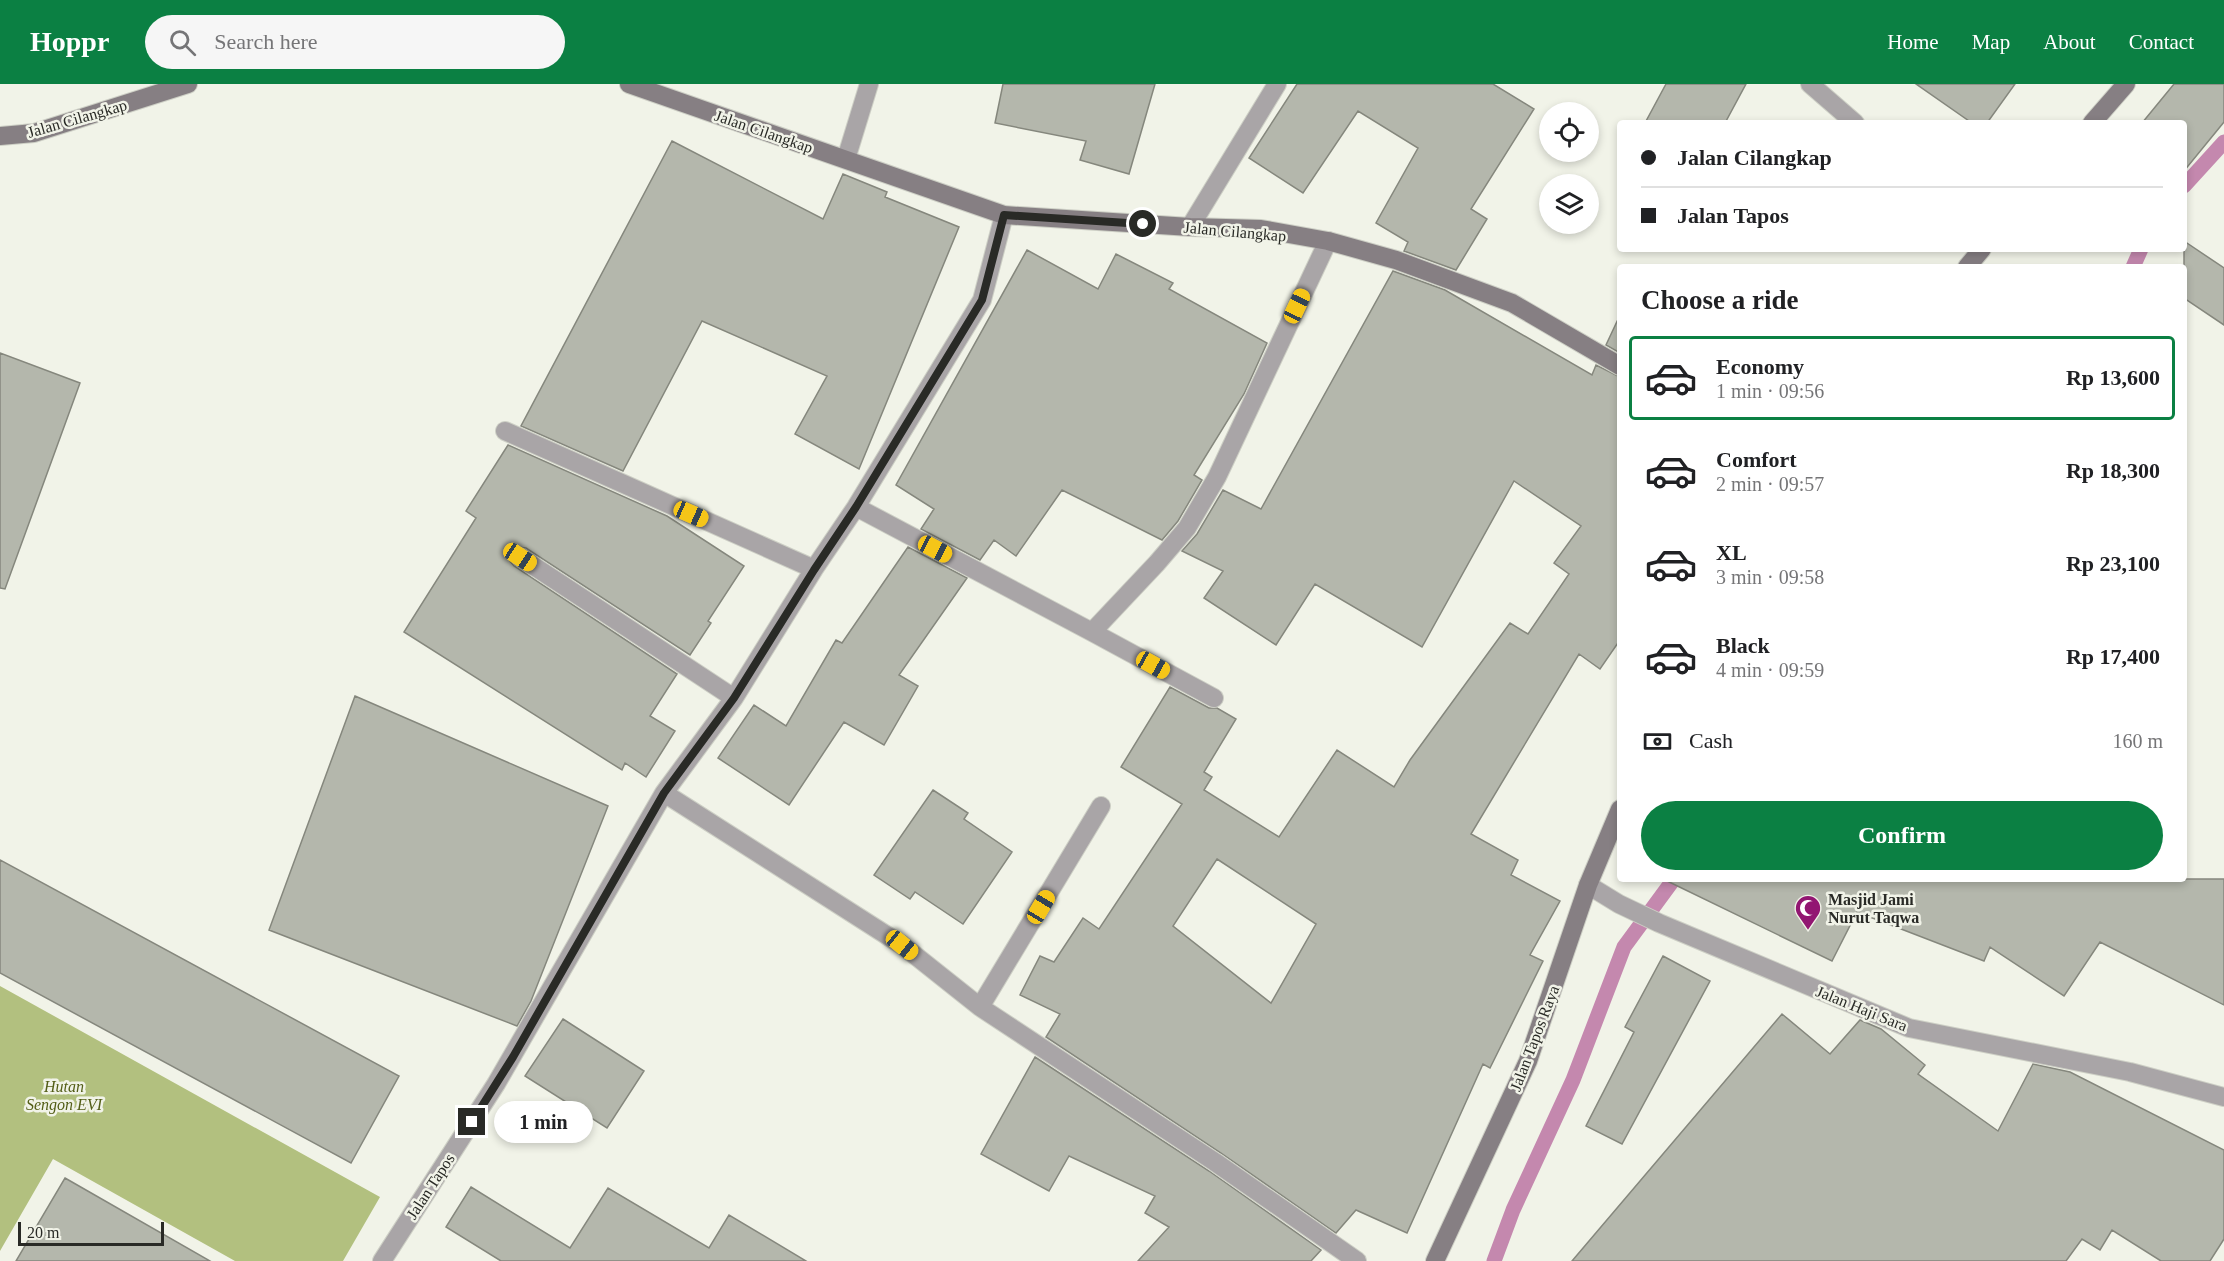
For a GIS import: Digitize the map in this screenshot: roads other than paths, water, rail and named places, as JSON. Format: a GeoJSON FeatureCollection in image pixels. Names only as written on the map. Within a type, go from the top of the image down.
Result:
{"type":"FeatureCollection","features":[{"type":"Feature","properties":{"kind":"street","name":"Jalan Cilangkap"},"geometry":{"type":"LineString","coordinates":[[0,136],[34,134],[188,84]]}},
{"type":"Feature","properties":{"kind":"street","name":"Jalan Cilangkap"},"geometry":{"type":"LineString","coordinates":[[629,84],[1004,215],[1190,227],[1262,229],[1328,242],[1396,260],[1512,303],[1617,364]]}},
{"type":"Feature","properties":{"kind":"street"},"geometry":{"type":"LineString","coordinates":[[846,159],[869,84]]}},
{"type":"Feature","properties":{"kind":"street"},"geometry":{"type":"LineString","coordinates":[[1190,227],[1277,84]]}},
{"type":"Feature","properties":{"kind":"street"},"geometry":{"type":"LineString","coordinates":[[1810,84],[1852,120]]}},
{"type":"Feature","properties":{"kind":"street"},"geometry":{"type":"LineString","coordinates":[[2095,120],[2126,84]]}},
{"type":"Feature","properties":{"kind":"street","name":"Jalan Tapos"},"geometry":{"type":"LineString","coordinates":[[382,1261],[496,1084],[664,793],[734,698],[856,507],[982,300],[1004,215]]}},
{"type":"Feature","properties":{"kind":"street"},"geometry":{"type":"LineString","coordinates":[[1092,632],[1187,528],[1217,477],[1328,242]]}},
{"type":"Feature","properties":{"kind":"street"},"geometry":{"type":"LineString","coordinates":[[1970,264],[1980,252]]}},
{"type":"Feature","properties":{"kind":"street"},"geometry":{"type":"LineString","coordinates":[[505,431],[814,570]]}},
{"type":"Feature","properties":{"kind":"street"},"geometry":{"type":"LineString","coordinates":[[856,507],[1214,698]]}},
{"type":"Feature","properties":{"kind":"street"},"geometry":{"type":"LineString","coordinates":[[520,557],[734,698]]}},
{"type":"Feature","properties":{"kind":"street"},"geometry":{"type":"LineString","coordinates":[[664,793],[902,945],[980,1007],[1215,1162],[1358,1261]]}},
{"type":"Feature","properties":{"kind":"street"},"geometry":{"type":"LineString","coordinates":[[980,1007],[1101,806]]}},
{"type":"Feature","properties":{"kind":"street","name":"Jalan Tapos Raya"},"geometry":{"type":"LineString","coordinates":[[1435,1261],[1528,1061],[1588,885],[1617,816]]}},
{"type":"Feature","properties":{"kind":"street","name":"Jalan Haji Sara"},"geometry":{"type":"LineString","coordinates":[[1588,885],[1618,904],[1659,923],[1909,1028],[2130,1072],[2224,1097]]}},
{"type":"Feature","properties":{"kind":"waterway"},"geometry":{"type":"LineString","coordinates":[[2187,183],[2224,142]]}},
{"type":"Feature","properties":{"kind":"waterway"},"geometry":{"type":"LineString","coordinates":[[2134,264],[2140,252]]}},
{"type":"Feature","properties":{"kind":"waterway"},"geometry":{"type":"LineString","coordinates":[[1494,1261],[1513,1210],[1573,1080],[1624,947],[1672,882]]}},
{"type":"Feature","properties":{"kind":"place","name":"Masjid Jami Nurut Taqwa"},"geometry":{"type":"Point","coordinates":[1808,931]}},
{"type":"Feature","properties":{"kind":"park label","name":"Hutan Sengon EVI"},"geometry":{"type":"Point","coordinates":[64,1095]}}]}
